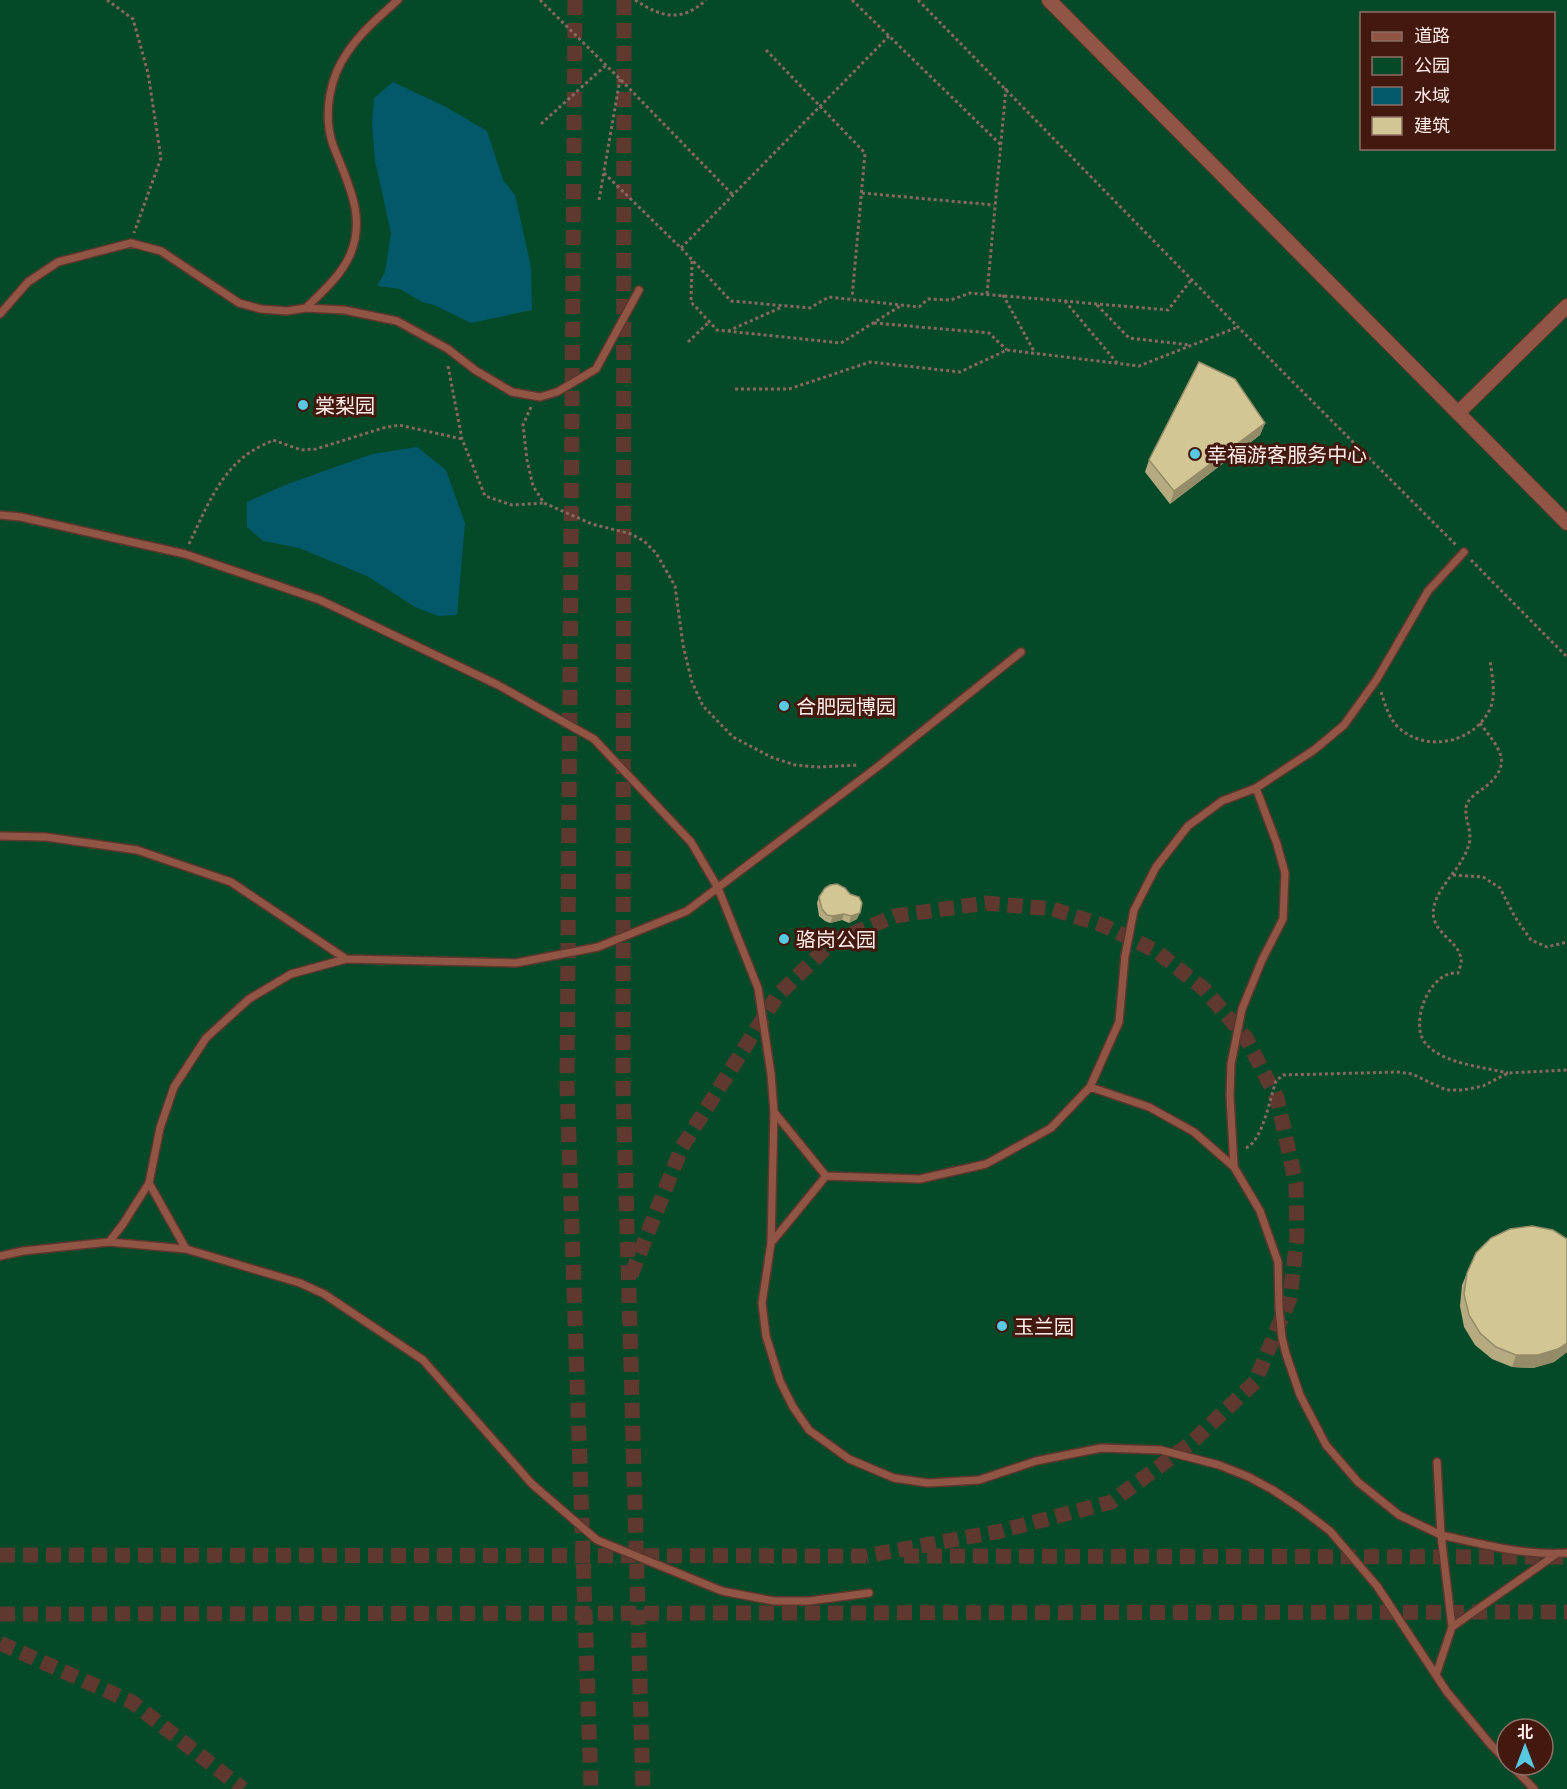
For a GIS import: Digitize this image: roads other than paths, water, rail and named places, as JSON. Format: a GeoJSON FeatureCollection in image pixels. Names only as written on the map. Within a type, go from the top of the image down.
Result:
{"type":"FeatureCollection","features":[{"type":"Feature","properties":{"kind":"street"},"geometry":{"type":"LineString","coordinates":[[1049,0],[1567,523]]}},
{"type":"Feature","properties":{"kind":"street"},"geometry":{"type":"LineString","coordinates":[[1458,413],[1567,306]]}},
{"type":"Feature","properties":{"kind":"lane"},"geometry":{"type":"LineString","coordinates":[[306,308],[338,276],[351,253],[357,235],[356,208],[328,124],[330,95],[335,77],[346,53],[398,0]]}},
{"type":"Feature","properties":{"kind":"lane"},"geometry":{"type":"LineString","coordinates":[[0,314],[28,282],[58,262],[131,243],[161,251],[238,303],[261,309],[287,311],[306,308],[344,310],[397,321],[448,349],[475,370],[512,392],[540,397],[557,392],[596,369],[639,290]]}},
{"type":"Feature","properties":{"kind":"lane"},"geometry":{"type":"LineString","coordinates":[[0,515],[21,517],[185,554],[320,600],[498,685],[594,739],[691,842],[718,888],[758,988],[771,1074],[774,1112],[771,1243],[762,1303],[766,1336],[780,1381],[793,1407],[809,1430],[849,1460],[894,1478],[928,1483],[979,1480],[1036,1461],[1101,1448],[1161,1450],[1219,1465],[1249,1477],[1273,1490],[1330,1531],[1377,1586],[1436,1675],[1495,1747]]}},
{"type":"Feature","properties":{"kind":"lane"},"geometry":{"type":"LineString","coordinates":[[774,1112],[826,1176],[920,1179],[986,1164],[1051,1128],[1090,1087],[1119,1022],[1125,956],[1134,910],[1156,867],[1188,826],[1222,801],[1256,788],[1314,750],[1344,725],[1377,679],[1428,591],[1464,552]]}},
{"type":"Feature","properties":{"kind":"lane"},"geometry":{"type":"LineString","coordinates":[[109,1242],[149,1183],[160,1128],[174,1087],[206,1038],[249,999],[291,974],[346,959],[516,963],[598,948],[687,911],[880,765],[1021,652]]}},
{"type":"Feature","properties":{"kind":"lane"},"geometry":{"type":"LineString","coordinates":[[1234,1167],[1230,1096],[1231,1064],[1242,1009],[1282,919],[1285,873],[1256,788]]}},
{"type":"Feature","properties":{"kind":"lane"},"geometry":{"type":"LineString","coordinates":[[0,836],[46,837],[137,850],[231,882],[346,959]]}},
{"type":"Feature","properties":{"kind":"lane"},"geometry":{"type":"LineString","coordinates":[[1090,1087],[1149,1107],[1194,1132],[1234,1167],[1260,1211],[1278,1262],[1282,1338],[1300,1395],[1326,1445],[1358,1482],[1400,1515],[1441,1535],[1496,1547],[1548,1554],[1567,1553]]}},
{"type":"Feature","properties":{"kind":"lane"},"geometry":{"type":"LineString","coordinates":[[771,1243],[826,1176]]}},
{"type":"Feature","properties":{"kind":"lane"},"geometry":{"type":"LineString","coordinates":[[149,1183],[186,1249]]}},
{"type":"Feature","properties":{"kind":"lane"},"geometry":{"type":"LineString","coordinates":[[0,1256],[23,1251],[109,1242],[186,1249],[300,1283],[324,1294],[423,1360],[532,1484],[597,1540],[722,1591],[774,1600],[798,1601],[869,1593]]}},
{"type":"Feature","properties":{"kind":"lane"},"geometry":{"type":"LineString","coordinates":[[1436,1675],[1452,1627],[1441,1535],[1437,1462]]}},
{"type":"Feature","properties":{"kind":"lane"},"geometry":{"type":"LineString","coordinates":[[1452,1627],[1557,1554]]}},
{"type":"Feature","properties":{"kind":"lane"},"geometry":{"type":"LineString","coordinates":[[1522,1777],[1534,1789]]}},
{"type":"Feature","properties":{"kind":"water"},"geometry":{"type":"Polygon","coordinates":[[[393,82],[446,107],[487,131],[503,180],[515,195],[531,267],[532,310],[471,323],[434,305],[422,302],[400,289],[377,286],[385,272],[391,233],[375,161],[372,124],[374,98],[393,82]]]}},
{"type":"Feature","properties":{"kind":"water"},"geometry":{"type":"Polygon","coordinates":[[[417,447],[446,470],[465,523],[457,615],[438,616],[415,607],[367,576],[299,548],[263,541],[247,527],[247,502],[285,485],[372,454],[417,447]]]}},
{"type":"Feature","properties":{"kind":"tunnel"},"geometry":{"type":"LineString","coordinates":[[575,0],[567,1084],[591,1789]]}},
{"type":"Feature","properties":{"kind":"tunnel"},"geometry":{"type":"LineString","coordinates":[[624,0],[623,1084],[643,1789]]}},
{"type":"Feature","properties":{"kind":"tunnel"},"geometry":{"type":"LineString","coordinates":[[631,1275],[682,1147],[777,996],[832,942],[895,916],[986,903],[1053,909],[1105,926],[1156,951],[1204,989],[1246,1038],[1277,1098],[1296,1184],[1297,1237],[1290,1298],[1255,1382],[1191,1443],[1111,1502],[1001,1531],[866,1556]]}},
{"type":"Feature","properties":{"kind":"tunnel"},"geometry":{"type":"LineString","coordinates":[[0,1555],[874,1556]]}},
{"type":"Feature","properties":{"kind":"tunnel"},"geometry":{"type":"LineString","coordinates":[[904,1556],[1567,1557]]}},
{"type":"Feature","properties":{"kind":"tunnel"},"geometry":{"type":"LineString","coordinates":[[0,1614],[1567,1612]]}},
{"type":"Feature","properties":{"kind":"tunnel"},"geometry":{"type":"LineString","coordinates":[[0,1643],[132,1702],[243,1789]]}},
{"type":"Feature","properties":{"kind":"place","name":"棠梨园"},"geometry":{"type":"Point","coordinates":[303,405]}},
{"type":"Feature","properties":{"kind":"place","name":"幸福游客服务中心"},"geometry":{"type":"Point","coordinates":[1195,454]}},
{"type":"Feature","properties":{"kind":"place","name":"合肥园博园"},"geometry":{"type":"Point","coordinates":[784,706]}},
{"type":"Feature","properties":{"kind":"place","name":"骆岗公园"},"geometry":{"type":"Point","coordinates":[784,939]}},
{"type":"Feature","properties":{"kind":"place","name":"玉兰园"},"geometry":{"type":"Point","coordinates":[1002,1326]}}]}
